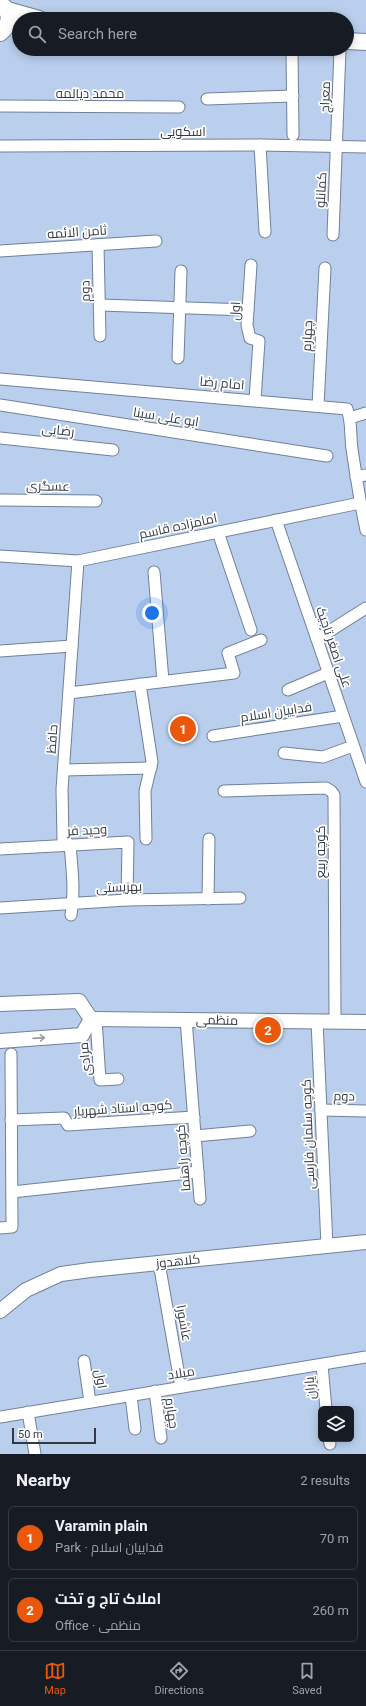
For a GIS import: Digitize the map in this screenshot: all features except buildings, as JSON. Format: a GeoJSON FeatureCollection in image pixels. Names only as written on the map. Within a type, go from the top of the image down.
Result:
{"type":"FeatureCollection","features":[{"type":"Feature","properties":{"kind":"main road"},"geometry":{"type":"LineString","coordinates":[[3,5],[22,12]]}},
{"type":"Feature","properties":{"kind":"main road"},"geometry":{"type":"LineString","coordinates":[[3,5],[9,16],[8,29]]}},
{"type":"Feature","properties":{"kind":"main road"},"geometry":{"type":"LineString","coordinates":[[354,41],[366,42]]}},
{"type":"Feature","properties":{"kind":"street"},"geometry":{"type":"LineString","coordinates":[[292,56],[293,135]]}},
{"type":"Feature","properties":{"kind":"street","name":"معراج"},"geometry":{"type":"LineString","coordinates":[[337,146],[340,56]]}},
{"type":"Feature","properties":{"kind":"street"},"geometry":{"type":"LineString","coordinates":[[207,99],[293,96]]}},
{"type":"Feature","properties":{"kind":"street","name":"محمد دیالمه"},"geometry":{"type":"LineString","coordinates":[[0,106],[179,107]]}},
{"type":"Feature","properties":{"kind":"street"},"geometry":{"type":"LineString","coordinates":[[260,145],[265,232]]}},
{"type":"Feature","properties":{"kind":"street","name":"اسکویی"},"geometry":{"type":"LineString","coordinates":[[0,146],[260,145],[366,147]]}},
{"type":"Feature","properties":{"kind":"street","name":"کمانلو"},"geometry":{"type":"LineString","coordinates":[[332,235],[337,146]]}},
{"type":"Feature","properties":{"kind":"street","name":"ثامن الائمه"},"geometry":{"type":"LineString","coordinates":[[0,251],[156,241]]}},
{"type":"Feature","properties":{"kind":"street","name":"دوم"},"geometry":{"type":"LineString","coordinates":[[98,245],[100,336]]}},
{"type":"Feature","properties":{"kind":"street","name":"اول"},"geometry":{"type":"LineString","coordinates":[[251,265],[247,325],[250,338],[259,341],[255,400]]}},
{"type":"Feature","properties":{"kind":"street","name":"چهارم"},"geometry":{"type":"LineString","coordinates":[[318,406],[325,268]]}},
{"type":"Feature","properties":{"kind":"street"},"geometry":{"type":"LineString","coordinates":[[178,358],[181,271]]}},
{"type":"Feature","properties":{"kind":"street"},"geometry":{"type":"LineString","coordinates":[[100,305],[248,310]]}},
{"type":"Feature","properties":{"kind":"street","name":"امام رضا"},"geometry":{"type":"LineString","coordinates":[[0,379],[347,409],[350,418]]}},
{"type":"Feature","properties":{"kind":"street","name":"ابو علی سینا"},"geometry":{"type":"LineString","coordinates":[[0,405],[327,456]]}},
{"type":"Feature","properties":{"kind":"street"},"geometry":{"type":"LineString","coordinates":[[366,413],[350,418],[350,437],[361,476],[360,503],[366,530]]}},
{"type":"Feature","properties":{"kind":"street","name":"رضایی"},"geometry":{"type":"LineString","coordinates":[[0,438],[113,450]]}},
{"type":"Feature","properties":{"kind":"street","name":"عسگری"},"geometry":{"type":"LineString","coordinates":[[0,500],[96,501]]}},
{"type":"Feature","properties":{"kind":"street","name":"امامزاده قاسم"},"geometry":{"type":"LineString","coordinates":[[0,556],[78,561],[360,503]]}},
{"type":"Feature","properties":{"kind":"street","name":"علی اصغر تاجیک"},"geometry":{"type":"LineString","coordinates":[[276,520],[366,782]]}},
{"type":"Feature","properties":{"kind":"street"},"geometry":{"type":"LineString","coordinates":[[218,532],[251,630]]}},
{"type":"Feature","properties":{"kind":"street","name":"حافظ"},"geometry":{"type":"LineString","coordinates":[[71,915],[73,903],[70,845],[63,840],[64,770],[78,561]]}},
{"type":"Feature","properties":{"kind":"street"},"geometry":{"type":"LineString","coordinates":[[154,572],[163,682]]}},
{"type":"Feature","properties":{"kind":"street"},"geometry":{"type":"LineString","coordinates":[[317,639],[366,608]]}},
{"type":"Feature","properties":{"kind":"street"},"geometry":{"type":"LineString","coordinates":[[69,693],[234,673],[228,653],[261,640]]}},
{"type":"Feature","properties":{"kind":"street"},"geometry":{"type":"LineString","coordinates":[[0,651],[72,646]]}},
{"type":"Feature","properties":{"kind":"street"},"geometry":{"type":"LineString","coordinates":[[288,690],[328,673]]}},
{"type":"Feature","properties":{"kind":"street"},"geometry":{"type":"LineString","coordinates":[[140,684],[152,762],[145,791],[146,839]]}},
{"type":"Feature","properties":{"kind":"street","name":"فداییان اسلام"},"geometry":{"type":"LineString","coordinates":[[213,736],[343,716]]}},
{"type":"Feature","properties":{"kind":"street"},"geometry":{"type":"LineString","coordinates":[[284,753],[323,757],[353,746]]}},
{"type":"Feature","properties":{"kind":"street"},"geometry":{"type":"LineString","coordinates":[[64,770],[151,768]]}},
{"type":"Feature","properties":{"kind":"street","name":"کوچه ربیع"},"geometry":{"type":"LineString","coordinates":[[224,791],[326,788],[334,795],[335,1021]]}},
{"type":"Feature","properties":{"kind":"street"},"geometry":{"type":"LineString","coordinates":[[208,899],[209,840]]}},
{"type":"Feature","properties":{"kind":"street","name":"وحید فر"},"geometry":{"type":"LineString","coordinates":[[0,849],[128,842],[127,894]]}},
{"type":"Feature","properties":{"kind":"street","name":"بهزیستی"},"geometry":{"type":"LineString","coordinates":[[0,908],[73,903],[127,894],[208,899],[240,898]]}},
{"type":"Feature","properties":{"kind":"street"},"geometry":{"type":"LineString","coordinates":[[0,1004],[79,1001],[94,1019],[82,1036],[0,1041]]}},
{"type":"Feature","properties":{"kind":"street","name":"منظمی"},"geometry":{"type":"LineString","coordinates":[[94,1019],[366,1022]]}},
{"type":"Feature","properties":{"kind":"street","name":"مرادی"},"geometry":{"type":"LineString","coordinates":[[94,1019],[100,1080],[118,1079]]}},
{"type":"Feature","properties":{"kind":"street","name":"کوچه راهنما"},"geometry":{"type":"LineString","coordinates":[[186,1020],[200,1199]]}},
{"type":"Feature","properties":{"kind":"street","name":"کوچه سلمان فارسی"},"geometry":{"type":"LineString","coordinates":[[317,1021],[327,1246]]}},
{"type":"Feature","properties":{"kind":"street"},"geometry":{"type":"LineString","coordinates":[[0,1228],[12,1228],[11,1054]]}},
{"type":"Feature","properties":{"kind":"street","name":"دوم"},"geometry":{"type":"LineString","coordinates":[[321,1110],[366,1111]]}},
{"type":"Feature","properties":{"kind":"street","name":"کوچه استاد شهریار"},"geometry":{"type":"LineString","coordinates":[[11,1120],[64,1118],[68,1125],[194,1118]]}},
{"type":"Feature","properties":{"kind":"street"},"geometry":{"type":"LineString","coordinates":[[195,1136],[250,1131]]}},
{"type":"Feature","properties":{"kind":"street"},"geometry":{"type":"LineString","coordinates":[[12,1192],[198,1172]]}},
{"type":"Feature","properties":{"kind":"street","name":"کلاهدوز"},"geometry":{"type":"LineString","coordinates":[[0,1311],[26,1290],[61,1274],[366,1242]]}},
{"type":"Feature","properties":{"kind":"street","name":"عاشورا"},"geometry":{"type":"LineString","coordinates":[[159,1263],[181,1387]]}},
{"type":"Feature","properties":{"kind":"street","name":"میلاد"},"geometry":{"type":"LineString","coordinates":[[0,1417],[366,1357]]}},
{"type":"Feature","properties":{"kind":"street","name":"اول"},"geometry":{"type":"LineString","coordinates":[[84,1361],[90,1402]]}},
{"type":"Feature","properties":{"kind":"street","name":"یاران"},"geometry":{"type":"LineString","coordinates":[[322,1365],[326,1406]]}},
{"type":"Feature","properties":{"kind":"street","name":"چهارم"},"geometry":{"type":"LineString","coordinates":[[155,1392],[162,1438]]}},
{"type":"Feature","properties":{"kind":"street"},"geometry":{"type":"LineString","coordinates":[[131,1396],[135,1429]]}},
{"type":"Feature","properties":{"kind":"street"},"geometry":{"type":"LineString","coordinates":[[28,1412],[35,1454]]}},
{"type":"Feature","properties":{"kind":"shaded area"},"geometry":{"type":"Polygon","coordinates":[[[0,0],[366,0],[366,1454],[0,1454],[0,0]]]}},
{"type":"Feature","properties":{"kind":"place","name":"Varamin plain"},"geometry":{"type":"Point","coordinates":[183,729]}},
{"type":"Feature","properties":{"kind":"place","name":"املاک تاج و تخت"},"geometry":{"type":"Point","coordinates":[268,1030]}}]}
